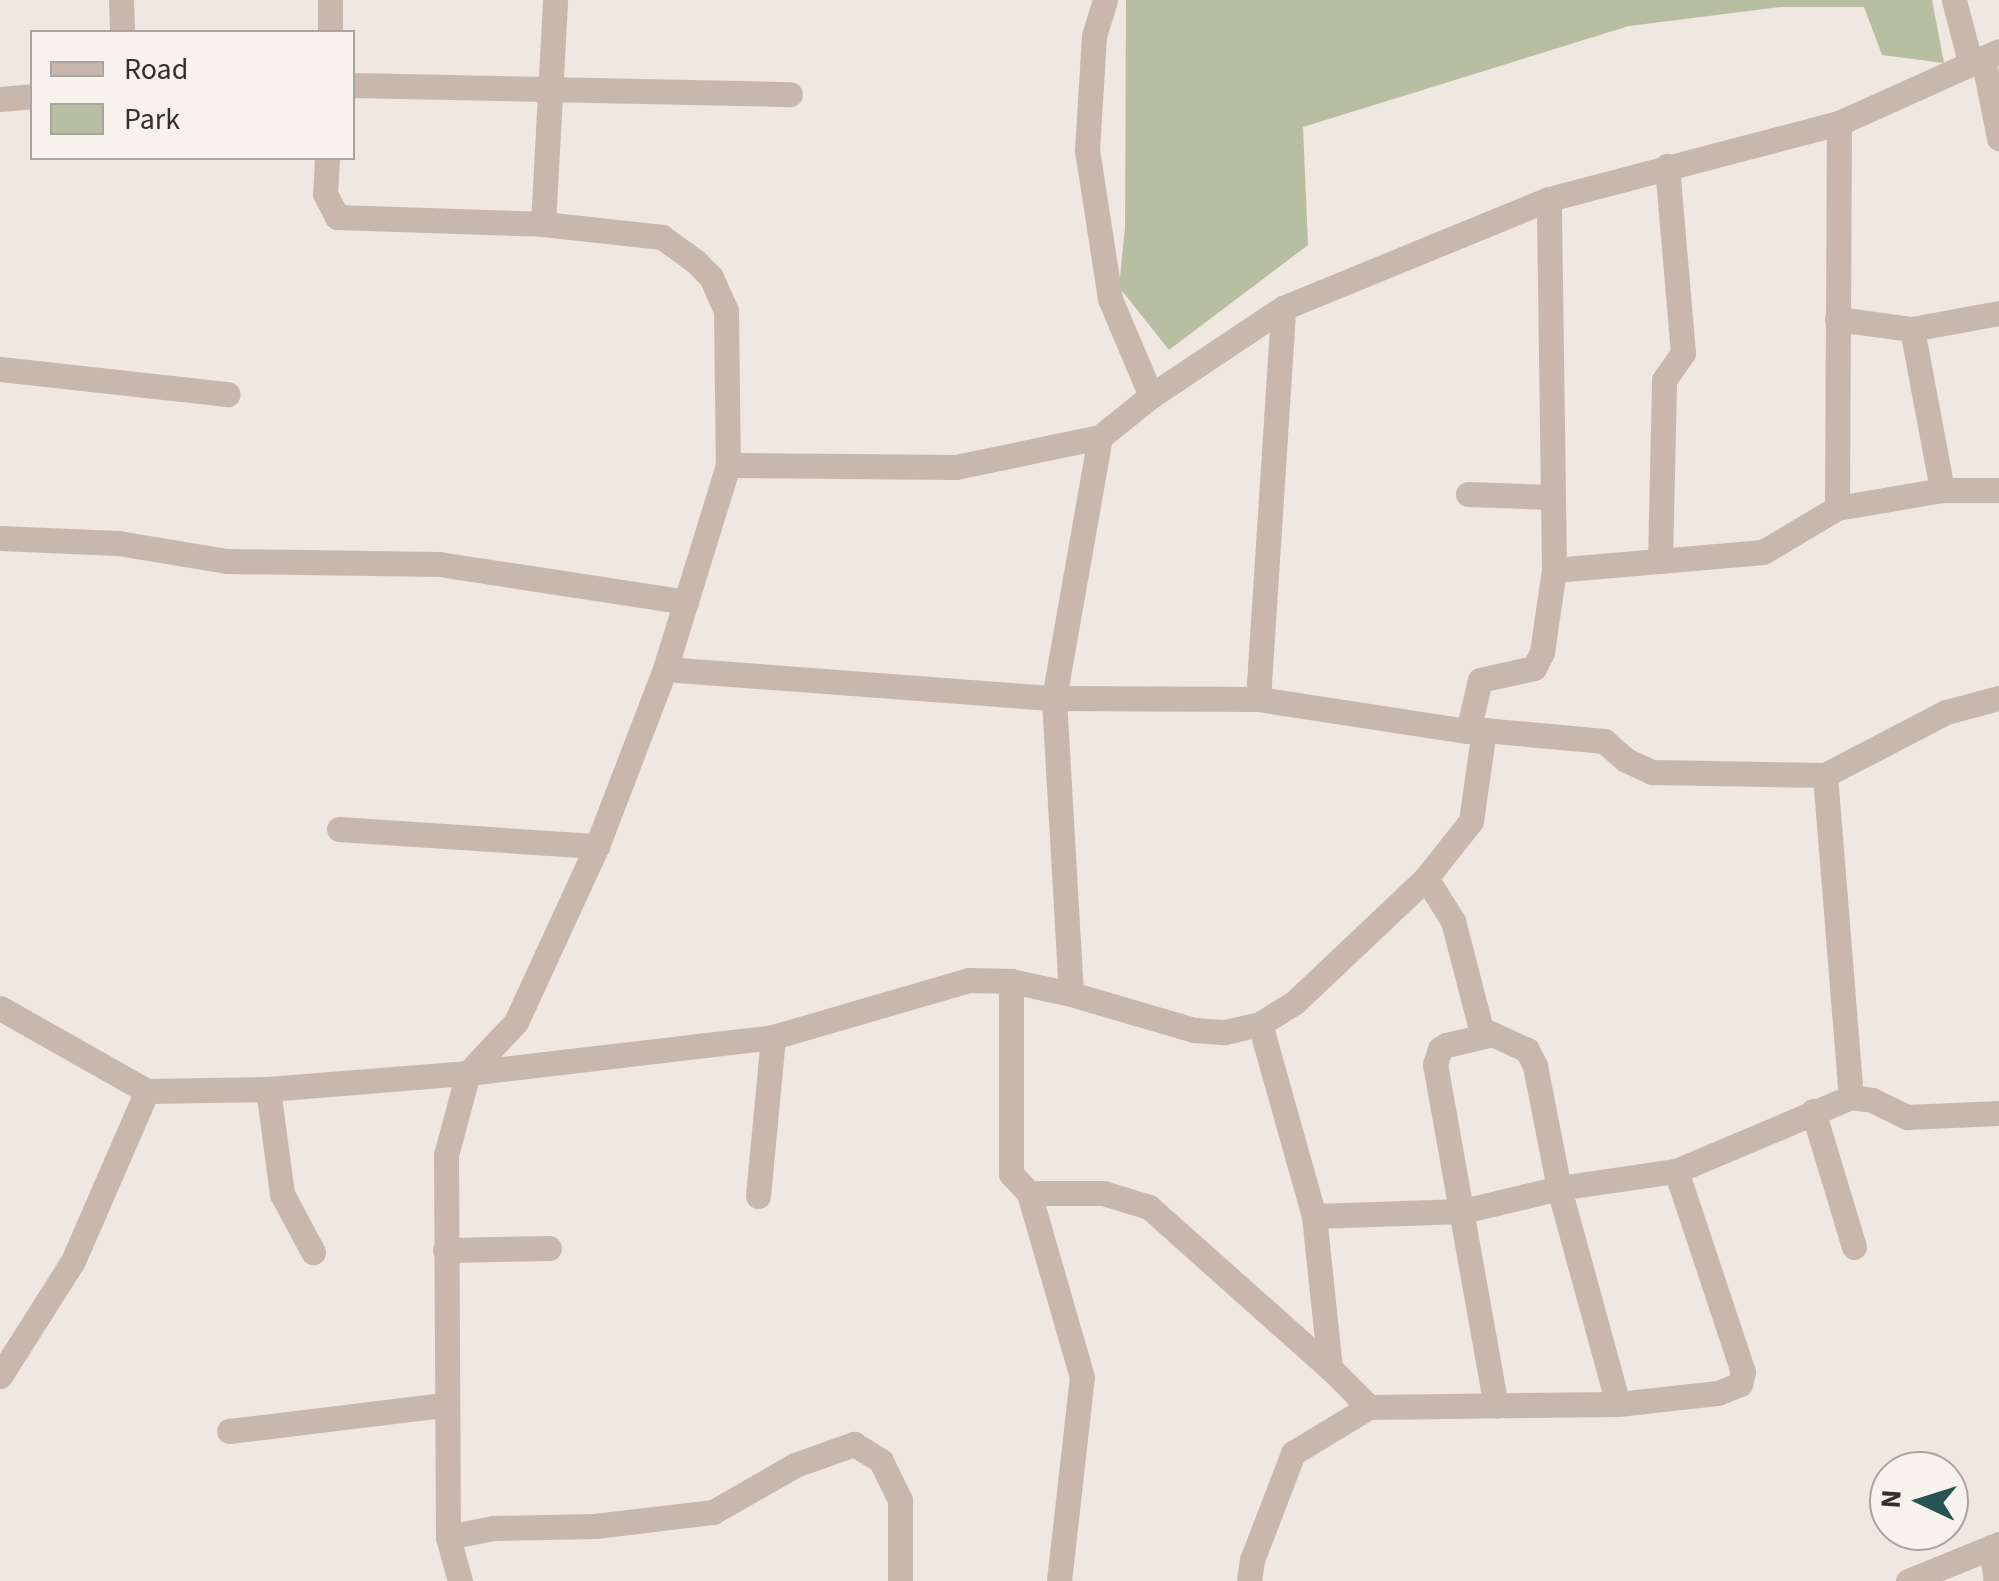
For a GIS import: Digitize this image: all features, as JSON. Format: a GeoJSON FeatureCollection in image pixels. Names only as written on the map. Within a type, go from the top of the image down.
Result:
{"type":"FeatureCollection","features":[{"type":"Feature","properties":{"kind":"street"},"geometry":{"type":"LineString","coordinates":[[121,0],[122,30]]}},
{"type":"Feature","properties":{"kind":"street"},"geometry":{"type":"LineString","coordinates":[[330,0],[330,30]]}},
{"type":"Feature","properties":{"kind":"street"},"geometry":{"type":"LineString","coordinates":[[543,224],[554,0]]}},
{"type":"Feature","properties":{"kind":"street"},"geometry":{"type":"LineString","coordinates":[[1104,0],[1094,36],[1087,150],[1110,299],[1151,396]]}},
{"type":"Feature","properties":{"kind":"street"},"geometry":{"type":"LineString","coordinates":[[1954,0],[1984,57],[1999,138]]}},
{"type":"Feature","properties":{"kind":"street"},"geometry":{"type":"LineString","coordinates":[[728,465],[956,467],[1100,437],[1151,396],[1283,308],[1549,199],[1839,123],[1984,57]]}},
{"type":"Feature","properties":{"kind":"street"},"geometry":{"type":"LineString","coordinates":[[355,85],[790,94]]}},
{"type":"Feature","properties":{"kind":"street"},"geometry":{"type":"LineString","coordinates":[[0,99],[30,96]]}},
{"type":"Feature","properties":{"kind":"street"},"geometry":{"type":"LineString","coordinates":[[1837,508],[1839,123]]}},
{"type":"Feature","properties":{"kind":"street"},"geometry":{"type":"LineString","coordinates":[[327,160],[325,194],[337,217],[543,224],[662,237],[711,277],[726,310],[728,465],[665,670],[597,846],[516,1022],[468,1073],[446,1155],[444,1404],[448,1537],[460,1581]]}},
{"type":"Feature","properties":{"kind":"street"},"geometry":{"type":"LineString","coordinates":[[1660,561],[1664,380],[1683,353],[1666,166]]}},
{"type":"Feature","properties":{"kind":"street"},"geometry":{"type":"LineString","coordinates":[[0,1008],[147,1091],[268,1090],[468,1073],[773,1037],[968,980],[1011,981],[1071,994],[1194,1030],[1225,1032],[1260,1024],[1294,1003],[1426,878],[1470,821],[1480,680],[1534,668],[1542,652],[1554,570],[1549,199]]}},
{"type":"Feature","properties":{"kind":"street"},"geometry":{"type":"LineString","coordinates":[[1258,699],[1283,308]]}},
{"type":"Feature","properties":{"kind":"street"},"geometry":{"type":"LineString","coordinates":[[1837,319],[1912,329],[1999,314]]}},
{"type":"Feature","properties":{"kind":"street"},"geometry":{"type":"LineString","coordinates":[[1912,329],[1942,490]]}},
{"type":"Feature","properties":{"kind":"street"},"geometry":{"type":"LineString","coordinates":[[0,369],[228,394]]}},
{"type":"Feature","properties":{"kind":"street"},"geometry":{"type":"LineString","coordinates":[[1071,994],[1054,698],[1100,437]]}},
{"type":"Feature","properties":{"kind":"street"},"geometry":{"type":"LineString","coordinates":[[1554,570],[1763,552],[1837,508],[1942,490],[1999,490]]}},
{"type":"Feature","properties":{"kind":"street"},"geometry":{"type":"LineString","coordinates":[[1468,494],[1553,497]]}},
{"type":"Feature","properties":{"kind":"street"},"geometry":{"type":"LineString","coordinates":[[0,538],[118,543],[227,561],[439,564],[686,602]]}},
{"type":"Feature","properties":{"kind":"street"},"geometry":{"type":"LineString","coordinates":[[665,670],[1054,698],[1258,699],[1476,731],[1604,741],[1626,760],[1652,772],[1825,775],[1946,712],[1999,698]]}},
{"type":"Feature","properties":{"kind":"street"},"geometry":{"type":"LineString","coordinates":[[1825,775],[1851,1097]]}},
{"type":"Feature","properties":{"kind":"street"},"geometry":{"type":"LineString","coordinates":[[339,829],[597,846]]}},
{"type":"Feature","properties":{"kind":"street"},"geometry":{"type":"LineString","coordinates":[[1426,878],[1453,920],[1481,1029],[1527,1050],[1535,1066],[1559,1188],[1618,1404]]}},
{"type":"Feature","properties":{"kind":"street"},"geometry":{"type":"LineString","coordinates":[[1011,981],[1011,1174],[1029,1192],[1082,1377],[1059,1581]]}},
{"type":"Feature","properties":{"kind":"street"},"geometry":{"type":"LineString","coordinates":[[1260,1024],[1314,1216],[1330,1368]]}},
{"type":"Feature","properties":{"kind":"street"},"geometry":{"type":"LineString","coordinates":[[1492,1034],[1446,1046],[1436,1055],[1496,1406]]}},
{"type":"Feature","properties":{"kind":"street"},"geometry":{"type":"LineString","coordinates":[[758,1196],[773,1037]]}},
{"type":"Feature","properties":{"kind":"street"},"geometry":{"type":"LineString","coordinates":[[268,1090],[282,1194],[313,1252]]}},
{"type":"Feature","properties":{"kind":"street"},"geometry":{"type":"LineString","coordinates":[[0,1376],[73,1261],[147,1091]]}},
{"type":"Feature","properties":{"kind":"street"},"geometry":{"type":"LineString","coordinates":[[1314,1216],[1463,1211],[1559,1188],[1676,1171],[1851,1097],[1872,1100],[1908,1116],[1999,1113]]}},
{"type":"Feature","properties":{"kind":"street"},"geometry":{"type":"LineString","coordinates":[[1813,1110],[1854,1247]]}},
{"type":"Feature","properties":{"kind":"street"},"geometry":{"type":"LineString","coordinates":[[1249,1581],[1252,1560],[1293,1454],[1369,1407],[1618,1404],[1718,1393],[1740,1384],[1743,1372],[1676,1171]]}},
{"type":"Feature","properties":{"kind":"street"},"geometry":{"type":"LineString","coordinates":[[1029,1192],[1103,1193],[1149,1207],[1369,1407]]}},
{"type":"Feature","properties":{"kind":"street"},"geometry":{"type":"LineString","coordinates":[[445,1250],[548,1248]]}},
{"type":"Feature","properties":{"kind":"street"},"geometry":{"type":"LineString","coordinates":[[228,1431],[444,1404]]}},
{"type":"Feature","properties":{"kind":"street"},"geometry":{"type":"LineString","coordinates":[[448,1537],[493,1528],[595,1526],[713,1512],[795,1464],[854,1444],[881,1461],[900,1500],[900,1581]]}},
{"type":"Feature","properties":{"kind":"street"},"geometry":{"type":"LineString","coordinates":[[1908,1581],[1995,1546],[1996,1581]]}},
{"type":"Feature","properties":{"kind":"green space"},"geometry":{"type":"Polygon","coordinates":[[[1126,0],[1932,0],[1944,63],[1882,55],[1864,7],[1780,7],[1629,26],[1303,127],[1308,245],[1169,350],[1119,287],[1125,228],[1126,0]]]}}]}
